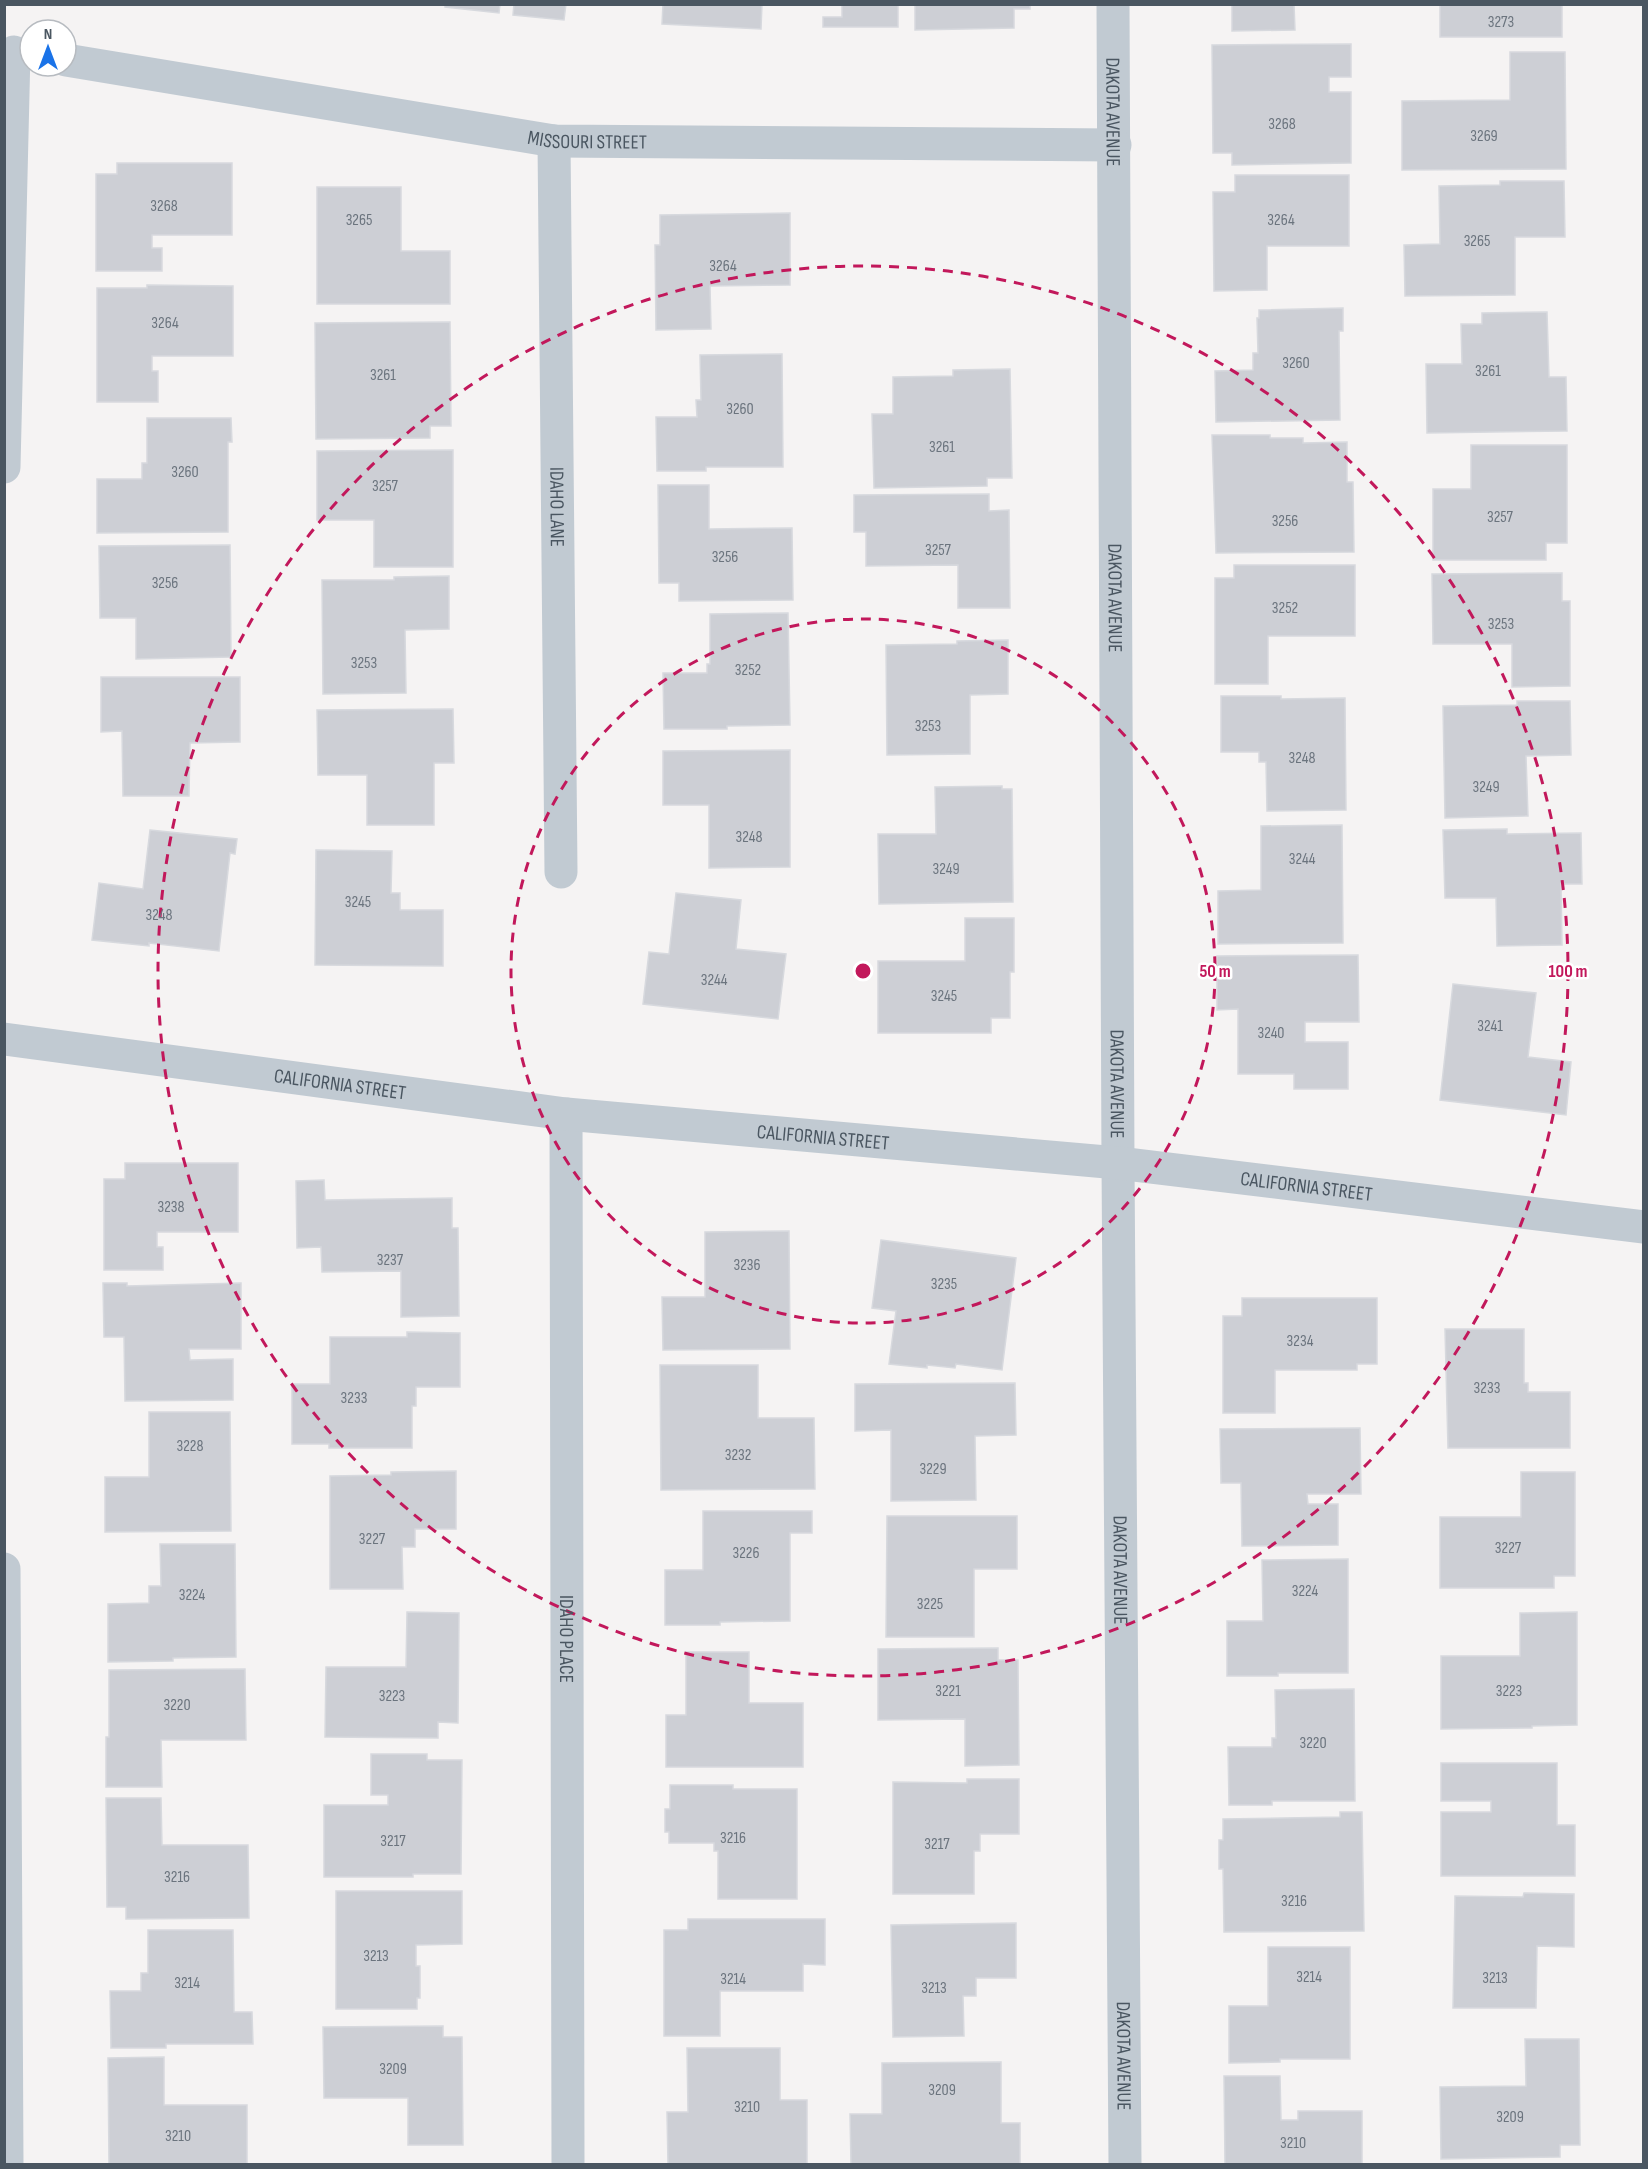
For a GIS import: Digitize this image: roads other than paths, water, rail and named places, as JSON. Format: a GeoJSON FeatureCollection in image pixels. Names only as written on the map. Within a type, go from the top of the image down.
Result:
{"type":"FeatureCollection","features":[{"type":"Feature","properties":{"kind":"street","name":"DAKOTA AVENUE"},"geometry":{"type":"LineString","coordinates":[[1113,4],[1125,2164]]}},
{"type":"Feature","properties":{"kind":"street"},"geometry":{"type":"LineString","coordinates":[[4,467],[16,51]]}},
{"type":"Feature","properties":{"kind":"street","name":"MISSOURI STREET"},"geometry":{"type":"LineString","coordinates":[[78,62],[554,141],[1115,145]]}},
{"type":"Feature","properties":{"kind":"street","name":"IDAHO LANE"},"geometry":{"type":"LineString","coordinates":[[554,141],[561,872]]}},
{"type":"Feature","properties":{"kind":"street","name":"CALIFORNIA STREET"},"geometry":{"type":"LineString","coordinates":[[4,1039],[566,1114],[1118,1163],[1644,1227]]}},
{"type":"Feature","properties":{"kind":"street","name":"IDAHO PLACE"},"geometry":{"type":"LineString","coordinates":[[566,1114],[568,2164]]}},
{"type":"Feature","properties":{"kind":"street"},"geometry":{"type":"LineString","coordinates":[[4,1569],[7,2164]]}}]}
